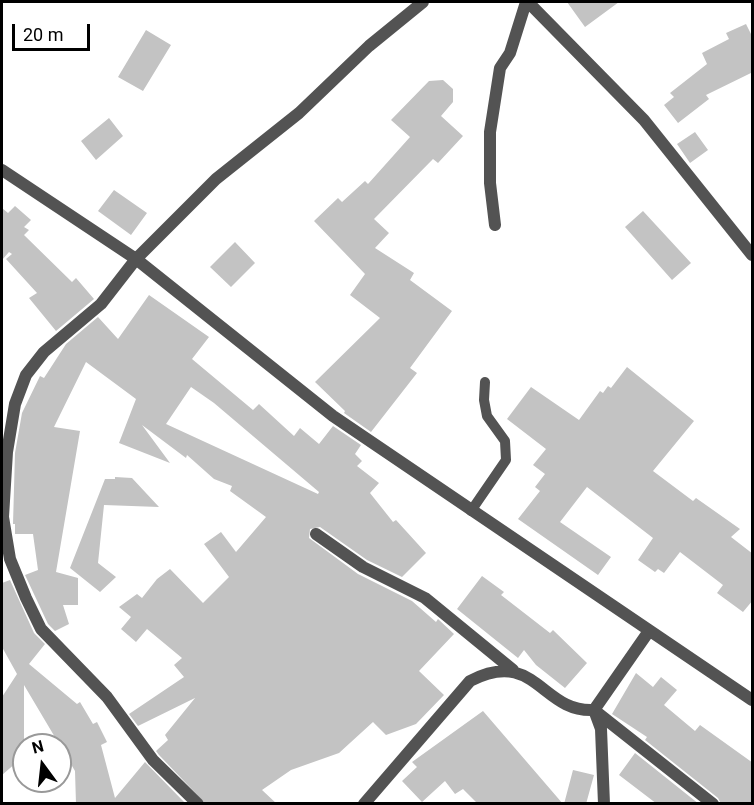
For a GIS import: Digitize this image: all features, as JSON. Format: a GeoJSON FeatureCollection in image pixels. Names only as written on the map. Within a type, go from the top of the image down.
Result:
{"type":"FeatureCollection","features":[{"type":"Feature","properties":{"kind":"street"},"geometry":{"type":"LineString","coordinates":[[198,804],[153,760],[107,697],[41,629],[10,559],[2,517],[15,404],[26,375],[60,336],[101,304],[136,259],[216,179],[299,113],[369,46],[423,2]]}},
{"type":"Feature","properties":{"kind":"street"},"geometry":{"type":"LineString","coordinates":[[495,225],[490,183],[490,132],[500,69],[510,53],[527,2],[644,120],[753,255]]}},
{"type":"Feature","properties":{"kind":"street"},"geometry":{"type":"LineString","coordinates":[[2,170],[136,259],[324,409],[471,511],[753,700]]}},
{"type":"Feature","properties":{"kind":"street"},"geometry":{"type":"LineString","coordinates":[[316,534],[363,567],[425,598],[513,669],[578,711],[594,710],[713,804]]}},
{"type":"Feature","properties":{"kind":"street"},"geometry":{"type":"LineString","coordinates":[[594,710],[650,631]]}},
{"type":"Feature","properties":{"kind":"street"},"geometry":{"type":"LineString","coordinates":[[364,804],[470,681],[488,672],[513,669]]}},
{"type":"Feature","properties":{"kind":"street"},"geometry":{"type":"LineString","coordinates":[[594,710],[601,729],[604,804]]}},
{"type":"Feature","properties":{"kind":"lane"},"geometry":{"type":"LineString","coordinates":[[471,511],[506,460],[505,441],[488,416],[484,400],[485,382]]}},
{"type":"Feature","properties":{"kind":"building"},"geometry":{"type":"Polygon","coordinates":[[[567,2],[619,2],[585,27],[567,2]]]}},
{"type":"Feature","properties":{"kind":"building"},"geometry":{"type":"Polygon","coordinates":[[[746,24],[753,38],[753,72],[706,95],[709,99],[678,123],[664,105],[674,97],[670,93],[707,64],[702,53],[729,39],[726,33],[746,24]]]}},
{"type":"Feature","properties":{"kind":"building"},"geometry":{"type":"Polygon","coordinates":[[[146,30],[171,45],[143,91],[118,77],[146,30]]]}},
{"type":"Feature","properties":{"kind":"building"},"geometry":{"type":"Polygon","coordinates":[[[443,80],[453,89],[453,102],[441,116],[463,136],[438,163],[433,159],[374,219],[389,233],[375,248],[414,273],[410,280],[452,311],[410,368],[417,373],[371,432],[344,413],[345,411],[315,382],[380,318],[350,295],[365,274],[314,221],[338,198],[342,202],[365,181],[368,184],[410,137],[391,120],[429,81],[443,80]]]}},
{"type":"Feature","properties":{"kind":"building"},"geometry":{"type":"Polygon","coordinates":[[[109,118],[123,136],[96,160],[81,141],[109,118]]]}},
{"type":"Feature","properties":{"kind":"building"},"geometry":{"type":"Polygon","coordinates":[[[695,132],[708,150],[690,163],[677,144],[695,132]]]}},
{"type":"Feature","properties":{"kind":"building"},"geometry":{"type":"Polygon","coordinates":[[[114,190],[147,213],[131,235],[98,211],[114,190]]]}},
{"type":"Feature","properties":{"kind":"building"},"geometry":{"type":"Polygon","coordinates":[[[15,206],[31,220],[24,227],[29,230],[24,235],[72,282],[76,278],[94,299],[56,331],[29,298],[37,293],[6,259],[12,254],[9,252],[2,260],[2,208],[8,213],[15,206]]]}},
{"type":"Feature","properties":{"kind":"building"},"geometry":{"type":"Polygon","coordinates":[[[643,211],[691,263],[672,280],[625,227],[643,211]]]}},
{"type":"Feature","properties":{"kind":"building"},"geometry":{"type":"Polygon","coordinates":[[[235,242],[255,263],[231,287],[210,267],[235,242]]]}},
{"type":"Feature","properties":{"kind":"building"},"geometry":{"type":"Polygon","coordinates":[[[149,295],[209,337],[192,359],[253,410],[259,404],[294,436],[300,428],[319,444],[333,426],[361,445],[355,454],[362,461],[357,466],[379,483],[370,493],[393,522],[396,520],[426,553],[402,577],[367,560],[320,527],[310,529],[309,538],[358,574],[412,601],[436,622],[438,619],[454,634],[419,671],[444,695],[416,724],[386,735],[373,722],[339,753],[291,770],[262,790],[277,804],[206,804],[159,755],[156,751],[168,740],[165,735],[195,698],[138,726],[129,714],[184,677],[174,665],[182,658],[147,629],[136,642],[121,629],[131,617],[119,607],[137,594],[142,598],[157,579],[170,569],[203,603],[229,577],[204,544],[221,532],[236,552],[266,517],[230,491],[232,486],[214,479],[187,455],[186,458],[142,425],[170,463],[119,443],[136,399],[86,362],[54,427],[80,431],[56,572],[78,578],[78,605],[63,605],[69,624],[55,631],[48,624],[25,575],[38,570],[33,534],[15,534],[15,524],[13,524],[15,453],[22,413],[40,376],[44,378],[66,344],[98,317],[118,339],[149,295]],[[191,387],[166,424],[318,494],[319,492],[214,403],[191,387]]]}},
{"type":"Feature","properties":{"kind":"building"},"geometry":{"type":"Polygon","coordinates":[[[627,367],[694,421],[653,471],[693,501],[696,498],[740,529],[731,537],[753,554],[753,600],[743,612],[717,593],[723,585],[680,552],[664,573],[658,569],[655,572],[638,560],[653,538],[587,487],[560,522],[611,557],[598,575],[518,519],[540,491],[535,487],[545,474],[533,465],[546,449],[507,419],[531,387],[579,420],[600,391],[603,393],[608,386],[611,388],[627,367]]]}},
{"type":"Feature","properties":{"kind":"building"},"geometry":{"type":"Polygon","coordinates":[[[115,477],[132,478],[159,507],[104,505],[98,563],[116,577],[100,592],[70,568],[105,479],[115,479],[115,477]]]}},
{"type":"Feature","properties":{"kind":"building"},"geometry":{"type":"Polygon","coordinates":[[[482,576],[504,592],[501,595],[550,633],[553,630],[587,663],[565,688],[536,665],[524,650],[518,658],[457,609],[482,576]]]}},
{"type":"Feature","properties":{"kind":"building"},"geometry":{"type":"Polygon","coordinates":[[[10,580],[34,633],[45,644],[29,664],[77,704],[80,702],[93,724],[97,722],[107,742],[101,745],[115,798],[145,762],[186,804],[76,804],[75,771],[72,766],[72,733],[52,733],[24,685],[24,733],[12,733],[12,766],[2,775],[2,697],[17,674],[2,647],[2,583],[10,580]]]}},
{"type":"Feature","properties":{"kind":"building"},"geometry":{"type":"Polygon","coordinates":[[[636,673],[653,687],[661,677],[677,690],[664,705],[695,731],[700,725],[753,763],[753,804],[721,804],[718,798],[645,740],[647,737],[612,714],[636,673]]]}},
{"type":"Feature","properties":{"kind":"building"},"geometry":{"type":"Polygon","coordinates":[[[483,711],[563,804],[478,804],[463,789],[455,794],[445,781],[422,802],[402,781],[417,767],[412,762],[483,711]]]}},
{"type":"Feature","properties":{"kind":"building"},"geometry":{"type":"Polygon","coordinates":[[[635,753],[699,804],[657,804],[619,775],[635,753]]]}},
{"type":"Feature","properties":{"kind":"building"},"geometry":{"type":"Polygon","coordinates":[[[573,770],[594,775],[586,804],[564,804],[573,770]]]}}]}
